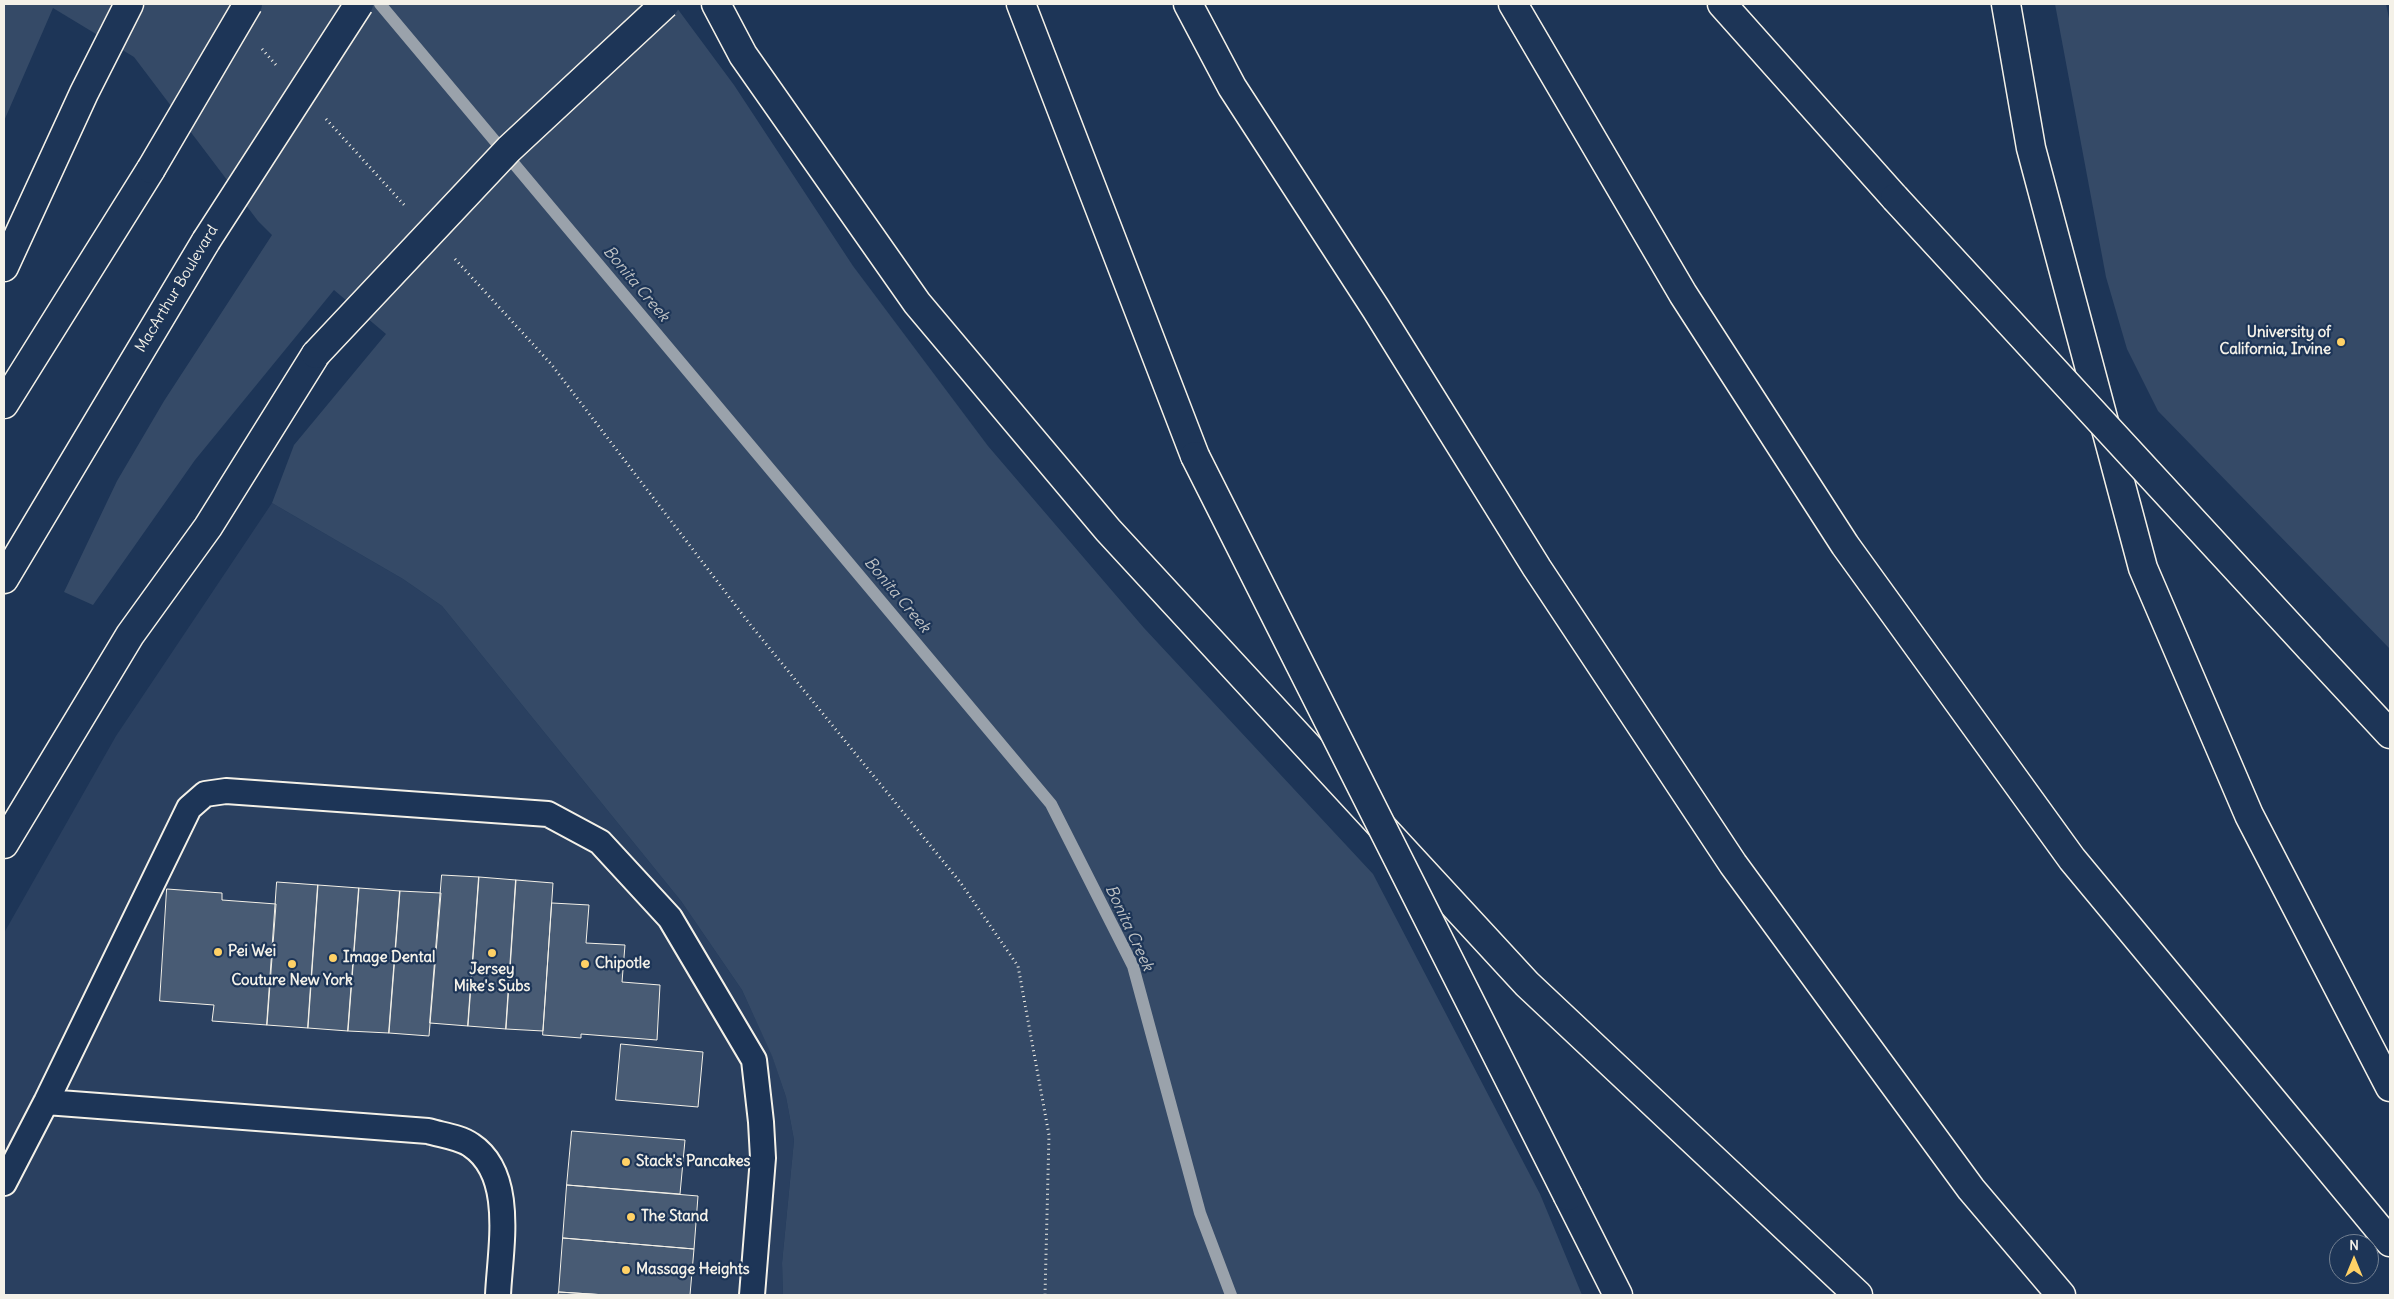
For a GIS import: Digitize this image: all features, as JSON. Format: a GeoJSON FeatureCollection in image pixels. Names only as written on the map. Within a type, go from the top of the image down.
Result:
{"type":"FeatureCollection","features":[{"type":"Feature","properties":{"kind":"main road"},"geometry":{"type":"LineString","coordinates":[[4,267],[84,93],[129,4]]}},
{"type":"Feature","properties":{"kind":"main road"},"geometry":{"type":"LineString","coordinates":[[4,404],[151,169],[248,4]]}},
{"type":"Feature","properties":{"kind":"main road","name":"MacArthur Boulevard"},"geometry":{"type":"LineString","coordinates":[[4,579],[206,241],[359,4]]}},
{"type":"Feature","properties":{"kind":"main road"},"geometry":{"type":"LineString","coordinates":[[4,844],[130,635],[208,527],[316,354],[508,149],[665,4]]}},
{"type":"Feature","properties":{"kind":"main road"},"geometry":{"type":"LineString","coordinates":[[716,4],[743,56],[917,302],[1108,530],[1527,984],[1858,1295]]}},
{"type":"Feature","properties":{"kind":"main road"},"geometry":{"type":"LineString","coordinates":[[1021,4],[1195,456],[1618,1295]]}},
{"type":"Feature","properties":{"kind":"main road"},"geometry":{"type":"LineString","coordinates":[[1188,4],[1232,86],[1376,309],[1537,568],[1734,864],[1971,1189],[2061,1295]]}},
{"type":"Feature","properties":{"kind":"main road"},"geometry":{"type":"LineString","coordinates":[[1513,4],[1683,294],[1846,546],[2072,859],[2390,1242]]}},
{"type":"Feature","properties":{"kind":"main road"},"geometry":{"type":"LineString","coordinates":[[1722,4],[1895,198],[2390,734]]}},
{"type":"Feature","properties":{"kind":"main road"},"geometry":{"type":"LineString","coordinates":[[2006,4],[2031,148],[2143,568],[2249,815],[2390,1087]]}},
{"type":"Feature","properties":{"kind":"lane"},"geometry":{"type":"LineString","coordinates":[[4,1182],[46,1102],[189,808],[205,794],[226,791],[548,814],[600,842],[670,918],[754,1060],[761,1122],[762,1158],[752,1295]]}},
{"type":"Feature","properties":{"kind":"lane"},"geometry":{"type":"LineString","coordinates":[[46,1102],[428,1131],[470,1144],[490,1162],[503,1207],[498,1295]]}},
{"type":"Feature","properties":{"kind":"path"},"geometry":{"type":"LineString","coordinates":[[260,48],[281,70]]}},
{"type":"Feature","properties":{"kind":"path"},"geometry":{"type":"LineString","coordinates":[[321,114],[409,210]]}},
{"type":"Feature","properties":{"kind":"path"},"geometry":{"type":"LineString","coordinates":[[450,254],[551,364],[749,623],[960,882],[1018,966],[1049,1135],[1045,1295]]}},
{"type":"Feature","properties":{"kind":"shaded area"},"geometry":{"type":"Polygon","coordinates":[[[4,4],[674,4],[734,85],[853,266],[988,446],[1144,628],[1373,874],[1540,1194],[1582,1295],[783,1295],[782,1263],[794,1140],[786,1097],[772,1056],[742,990],[681,901],[442,606],[403,579],[272,503],[294,445],[386,334],[334,290],[195,460],[93,605],[64,592],[117,481],[164,401],[272,235],[258,221],[134,57],[53,8],[4,121],[4,4]]]}},
{"type":"Feature","properties":{"kind":"shaded area"},"geometry":{"type":"Polygon","coordinates":[[[2055,4],[2386,4],[2390,23],[2390,649],[2158,411],[2127,349],[2106,277],[2055,4]]]}},
{"type":"Feature","properties":{"kind":"shaded area"},"geometry":{"type":"Polygon","coordinates":[[[272,503],[403,579],[442,606],[681,901],[742,990],[772,1055],[786,1097],[794,1140],[782,1263],[783,1295],[4,1295],[4,933],[116,736],[272,503]]]}},
{"type":"Feature","properties":{"kind":"building"},"geometry":{"type":"Polygon","coordinates":[[[442,875],[479,877],[468,1026],[430,1023],[442,875]]]}},
{"type":"Feature","properties":{"kind":"building","name":"Jersey Mike's Subs"},"geometry":{"type":"Polygon","coordinates":[[[479,877],[516,880],[506,1029],[468,1026],[479,877]]]}},
{"type":"Feature","properties":{"kind":"building"},"geometry":{"type":"Polygon","coordinates":[[[516,880],[553,883],[543,1031],[506,1029],[516,880]]]}},
{"type":"Feature","properties":{"kind":"building","name":"Couture New York"},"geometry":{"type":"Polygon","coordinates":[[[277,882],[318,885],[308,1028],[267,1025],[277,882]]]}},
{"type":"Feature","properties":{"kind":"building","name":"Image Dental"},"geometry":{"type":"Polygon","coordinates":[[[318,885],[359,888],[348,1031],[308,1028],[318,885]]]}},
{"type":"Feature","properties":{"kind":"building"},"geometry":{"type":"Polygon","coordinates":[[[359,888],[400,891],[389,1033],[348,1031],[359,888]]]}},
{"type":"Feature","properties":{"kind":"building","name":"Pei Wei"},"geometry":{"type":"Polygon","coordinates":[[[167,889],[222,893],[222,900],[276,904],[267,1025],[212,1021],[214,1005],[160,1001],[167,889]]]}},
{"type":"Feature","properties":{"kind":"building"},"geometry":{"type":"Polygon","coordinates":[[[400,891],[441,893],[429,1036],[389,1033],[400,891]]]}},
{"type":"Feature","properties":{"kind":"building","name":"Chipotle"},"geometry":{"type":"Polygon","coordinates":[[[552,903],[589,905],[586,943],[625,945],[622,982],[660,985],[657,1040],[581,1034],[581,1038],[543,1035],[552,903]]]}},
{"type":"Feature","properties":{"kind":"building"},"geometry":{"type":"Polygon","coordinates":[[[621,1044],[703,1052],[698,1107],[616,1100],[621,1044]]]}},
{"type":"Feature","properties":{"kind":"building","name":"Stack's Pancakes"},"geometry":{"type":"Polygon","coordinates":[[[572,1131],[685,1140],[680,1194],[567,1185],[572,1131]]]}},
{"type":"Feature","properties":{"kind":"building","name":"The Stand"},"geometry":{"type":"Polygon","coordinates":[[[567,1185],[698,1196],[694,1249],[563,1238],[567,1185]]]}},
{"type":"Feature","properties":{"kind":"building","name":"Massage Heights"},"geometry":{"type":"Polygon","coordinates":[[[563,1238],[694,1249],[690,1295],[606,1295],[559,1292],[563,1238]]]}},
{"type":"Feature","properties":{"kind":"building"},"geometry":{"type":"Polygon","coordinates":[[[559,1292],[606,1295],[558,1295],[559,1292]]]}},
{"type":"Feature","properties":{"kind":"waterway","name":"Bonita Creek"},"geometry":{"type":"LineString","coordinates":[[380,4],[1051,804],[1133,966],[1200,1213],[1231,1295]]}},
{"type":"Feature","properties":{"kind":"place","name":"University of California, Irvine"},"geometry":{"type":"Point","coordinates":[2341,342]}},
{"type":"Feature","properties":{"kind":"place","name":"Pei Wei"},"geometry":{"type":"Point","coordinates":[218,952]}},
{"type":"Feature","properties":{"kind":"place","name":"Jersey Mike's Subs"},"geometry":{"type":"Point","coordinates":[492,953]}},
{"type":"Feature","properties":{"kind":"place","name":"Image Dental"},"geometry":{"type":"Point","coordinates":[333,958]}},
{"type":"Feature","properties":{"kind":"place","name":"Couture New York"},"geometry":{"type":"Point","coordinates":[292,964]}},
{"type":"Feature","properties":{"kind":"place","name":"Chipotle"},"geometry":{"type":"Point","coordinates":[585,964]}},
{"type":"Feature","properties":{"kind":"place","name":"Stack's Pancakes"},"geometry":{"type":"Point","coordinates":[626,1162]}},
{"type":"Feature","properties":{"kind":"place","name":"The Stand"},"geometry":{"type":"Point","coordinates":[631,1217]}},
{"type":"Feature","properties":{"kind":"place","name":"Massage Heights"},"geometry":{"type":"Point","coordinates":[626,1270]}}]}
